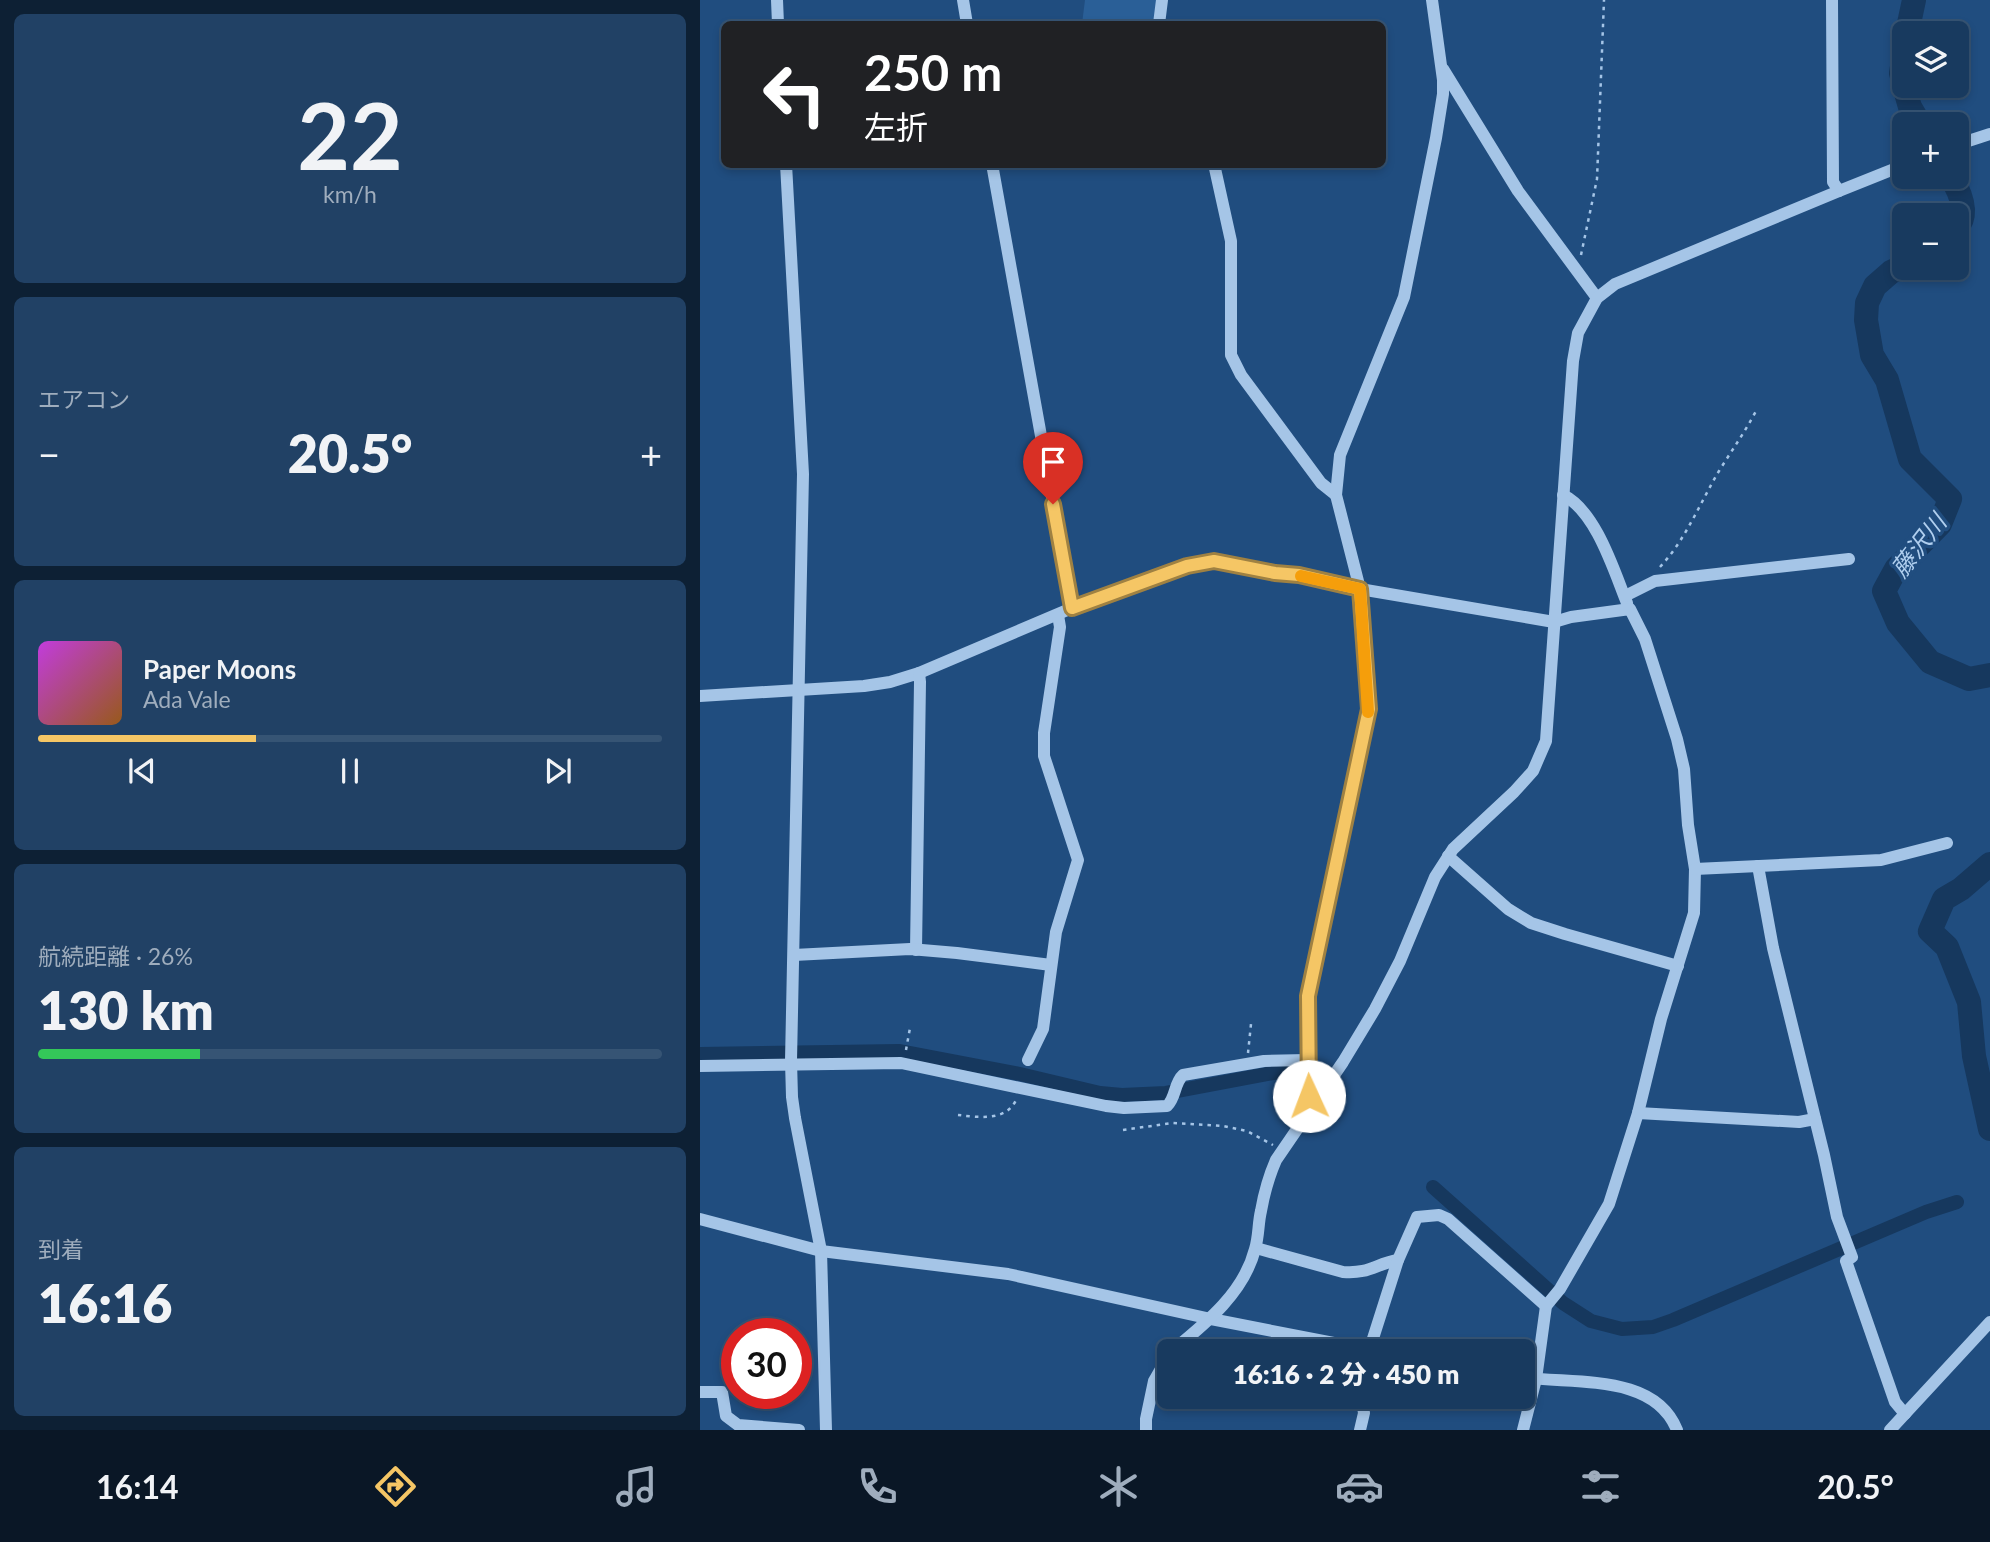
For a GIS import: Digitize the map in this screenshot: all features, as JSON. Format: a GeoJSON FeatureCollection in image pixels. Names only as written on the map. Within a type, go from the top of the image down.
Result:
{"type":"FeatureCollection","features":[{"type":"Feature","properties":{"kind":"street"},"geometry":{"type":"LineString","coordinates":[[777,0],[778,21]]}},
{"type":"Feature","properties":{"kind":"street"},"geometry":{"type":"LineString","coordinates":[[963,0],[966,21]]}},
{"type":"Feature","properties":{"kind":"street"},"geometry":{"type":"LineString","coordinates":[[1159,21],[1162,0]]}},
{"type":"Feature","properties":{"kind":"street"},"geometry":{"type":"LineString","coordinates":[[1313,1106],[1309,1096],[1307,1060],[1308,996],[1369,709],[1360,589],[1336,495],[1340,455],[1404,297],[1443,87],[1432,0]]}},
{"type":"Feature","properties":{"kind":"street"},"geometry":{"type":"LineString","coordinates":[[1832,0],[1833,182],[1839,191]]}},
{"type":"Feature","properties":{"kind":"street"},"geometry":{"type":"LineString","coordinates":[[1441,66],[1518,191],[1597,298]]}},
{"type":"Feature","properties":{"kind":"street"},"geometry":{"type":"LineString","coordinates":[[1969,139],[1989,130]]}},
{"type":"Feature","properties":{"kind":"street"},"geometry":{"type":"LineString","coordinates":[[786,168],[803,474],[792,1097],[821,1251],[826,1430]]}},
{"type":"Feature","properties":{"kind":"street"},"geometry":{"type":"LineString","coordinates":[[993,168],[1072,608]]}},
{"type":"Feature","properties":{"kind":"street"},"geometry":{"type":"LineString","coordinates":[[1215,168],[1231,241],[1231,355],[1241,375],[1321,483],[1336,495]]}},
{"type":"Feature","properties":{"kind":"street"},"geometry":{"type":"LineString","coordinates":[[1187,1339],[1210,1320],[1242,1280],[1255,1248],[1269,1178],[1282,1150],[1343,1062],[1375,1009],[1400,961],[1435,877],[1453,849],[1533,771],[1546,741],[1573,361],[1578,333],[1597,298],[1615,284],[1892,170]]}},
{"type":"Feature","properties":{"kind":"street"},"geometry":{"type":"LineString","coordinates":[[1523,1430],[1536,1379],[1548,1304],[1560,1289],[1609,1204],[1638,1113],[1661,1019],[1694,913],[1695,869],[1688,825],[1684,769],[1677,739],[1645,639],[1596,531],[1572,499],[1563,495]]}},
{"type":"Feature","properties":{"kind":"street"},"geometry":{"type":"LineString","coordinates":[[1625,596],[1656,581],[1849,559]]}},
{"type":"Feature","properties":{"kind":"street"},"geometry":{"type":"LineString","coordinates":[[700,696],[890,682],[919,673],[1072,608],[1187,566],[1214,561],[1554,622],[1571,617],[1630,610]]}},
{"type":"Feature","properties":{"kind":"street"},"geometry":{"type":"LineString","coordinates":[[1028,1060],[1043,1029],[1056,932],[1078,860],[1044,756],[1044,733],[1060,627],[1058,615]]}},
{"type":"Feature","properties":{"kind":"street"},"geometry":{"type":"LineString","coordinates":[[915,950],[919,673]]}},
{"type":"Feature","properties":{"kind":"street"},"geometry":{"type":"LineString","coordinates":[[1695,869],[1881,860],[1947,843]]}},
{"type":"Feature","properties":{"kind":"street"},"geometry":{"type":"LineString","coordinates":[[1448,856],[1508,909],[1531,923],[1678,966]]}},
{"type":"Feature","properties":{"kind":"street"},"geometry":{"type":"LineString","coordinates":[[1758,866],[1773,948],[1837,1217],[1852,1257],[1846,1261],[1895,1402],[1905,1414]]}},
{"type":"Feature","properties":{"kind":"street"},"geometry":{"type":"LineString","coordinates":[[794,955],[915,950],[1051,965]]}},
{"type":"Feature","properties":{"kind":"street"},"geometry":{"type":"LineString","coordinates":[[700,1066],[901,1063],[1124,1108],[1163,1107],[1171,1102],[1178,1081],[1183,1075],[1264,1060],[1307,1060]]}},
{"type":"Feature","properties":{"kind":"street"},"geometry":{"type":"LineString","coordinates":[[1638,1113],[1799,1122],[1815,1119]]}},
{"type":"Feature","properties":{"kind":"street"},"geometry":{"type":"LineString","coordinates":[[1373,1339],[1398,1259],[1418,1217],[1439,1215],[1448,1219],[1548,1304]]}},
{"type":"Feature","properties":{"kind":"street"},"geometry":{"type":"LineString","coordinates":[[700,1219],[821,1251],[1008,1274],[1210,1320],[1307,1339]]}},
{"type":"Feature","properties":{"kind":"street"},"geometry":{"type":"LineString","coordinates":[[1255,1248],[1343,1272],[1363,1272],[1398,1259]]}},
{"type":"Feature","properties":{"kind":"street"},"geometry":{"type":"LineString","coordinates":[[1890,1430],[1990,1322]]}},
{"type":"Feature","properties":{"kind":"street"},"geometry":{"type":"LineString","coordinates":[[1146,1430],[1146,1419],[1157,1376]]}},
{"type":"Feature","properties":{"kind":"street"},"geometry":{"type":"LineString","coordinates":[[1536,1379],[1622,1386],[1649,1397],[1672,1418],[1677,1430]]}},
{"type":"Feature","properties":{"kind":"street"},"geometry":{"type":"LineString","coordinates":[[700,1392],[722,1392],[726,1416],[738,1425],[799,1430]]}},
{"type":"Feature","properties":{"kind":"street"},"geometry":{"type":"LineString","coordinates":[[1360,1430],[1363,1409]]}},
{"type":"Feature","properties":{"kind":"path"},"geometry":{"type":"LineString","coordinates":[[1576,268],[1584,244],[1597,179],[1604,0]]}},
{"type":"Feature","properties":{"kind":"path"},"geometry":{"type":"LineString","coordinates":[[1641,587],[1680,541],[1756,411]]}},
{"type":"Feature","properties":{"kind":"path"},"geometry":{"type":"LineString","coordinates":[[1249,1063],[1251,1024]]}},
{"type":"Feature","properties":{"kind":"path"},"geometry":{"type":"LineString","coordinates":[[907,1042],[910,1028]]}},
{"type":"Feature","properties":{"kind":"path"},"geometry":{"type":"LineString","coordinates":[[958,1115],[984,1117],[1005,1112],[1014,1104],[1014,1086]]}},
{"type":"Feature","properties":{"kind":"path"},"geometry":{"type":"LineString","coordinates":[[1123,1130],[1172,1123],[1230,1127],[1247,1131],[1282,1150]]}},
{"type":"Feature","properties":{"kind":"shaded area"},"geometry":{"type":"Polygon","coordinates":[[[1085,0],[1157,0],[1154,21],[1082,21],[1085,0]]]}},
{"type":"Feature","properties":{"kind":"waterway","name":"藤沢川"},"geometry":{"type":"LineString","coordinates":[[1910,21],[1914,0]]}},
{"type":"Feature","properties":{"kind":"waterway","name":"藤沢川"},"geometry":{"type":"LineString","coordinates":[[1907,98],[1913,112]]}},
{"type":"Feature","properties":{"kind":"waterway","name":"藤沢川"},"geometry":{"type":"LineString","coordinates":[[1957,189],[1962,203]]}},
{"type":"Feature","properties":{"kind":"waterway","name":"藤沢川"},"geometry":{"type":"LineString","coordinates":[[1892,272],[1875,286],[1867,303],[1866,320],[1872,355],[1887,380],[1910,459],[1950,499],[1940,524],[1896,569],[1884,591],[1898,623],[1930,662],[1969,679],[1990,675]]}},
{"type":"Feature","properties":{"kind":"waterway","name":"藤沢川"},"geometry":{"type":"LineString","coordinates":[[1990,864],[1961,889],[1944,899],[1930,931],[1947,947],[1969,1002],[1974,1056],[1990,1129]]}},
{"type":"Feature","properties":{"kind":"waterway"},"geometry":{"type":"LineString","coordinates":[[700,1054],[900,1051],[1020,1074],[1100,1093],[1122,1095],[1166,1093],[1284,1071]]}},
{"type":"Feature","properties":{"kind":"waterway"},"geometry":{"type":"LineString","coordinates":[[1433,1187],[1563,1303],[1591,1321],[1622,1329],[1653,1327],[1673,1320],[1926,1212],[1957,1202]]}},
{"type":"Feature","properties":{"kind":"slow traffic"},"geometry":{"type":"LineString","coordinates":[[1301,576],[1360,589],[1368,712]]}},
{"type":"Feature","properties":{"kind":"route"},"geometry":{"type":"LineString","coordinates":[[1053,504],[1072,608],[1187,566],[1214,561],[1299,575],[1360,589],[1369,709],[1308,996],[1309,1096]]}}]}
